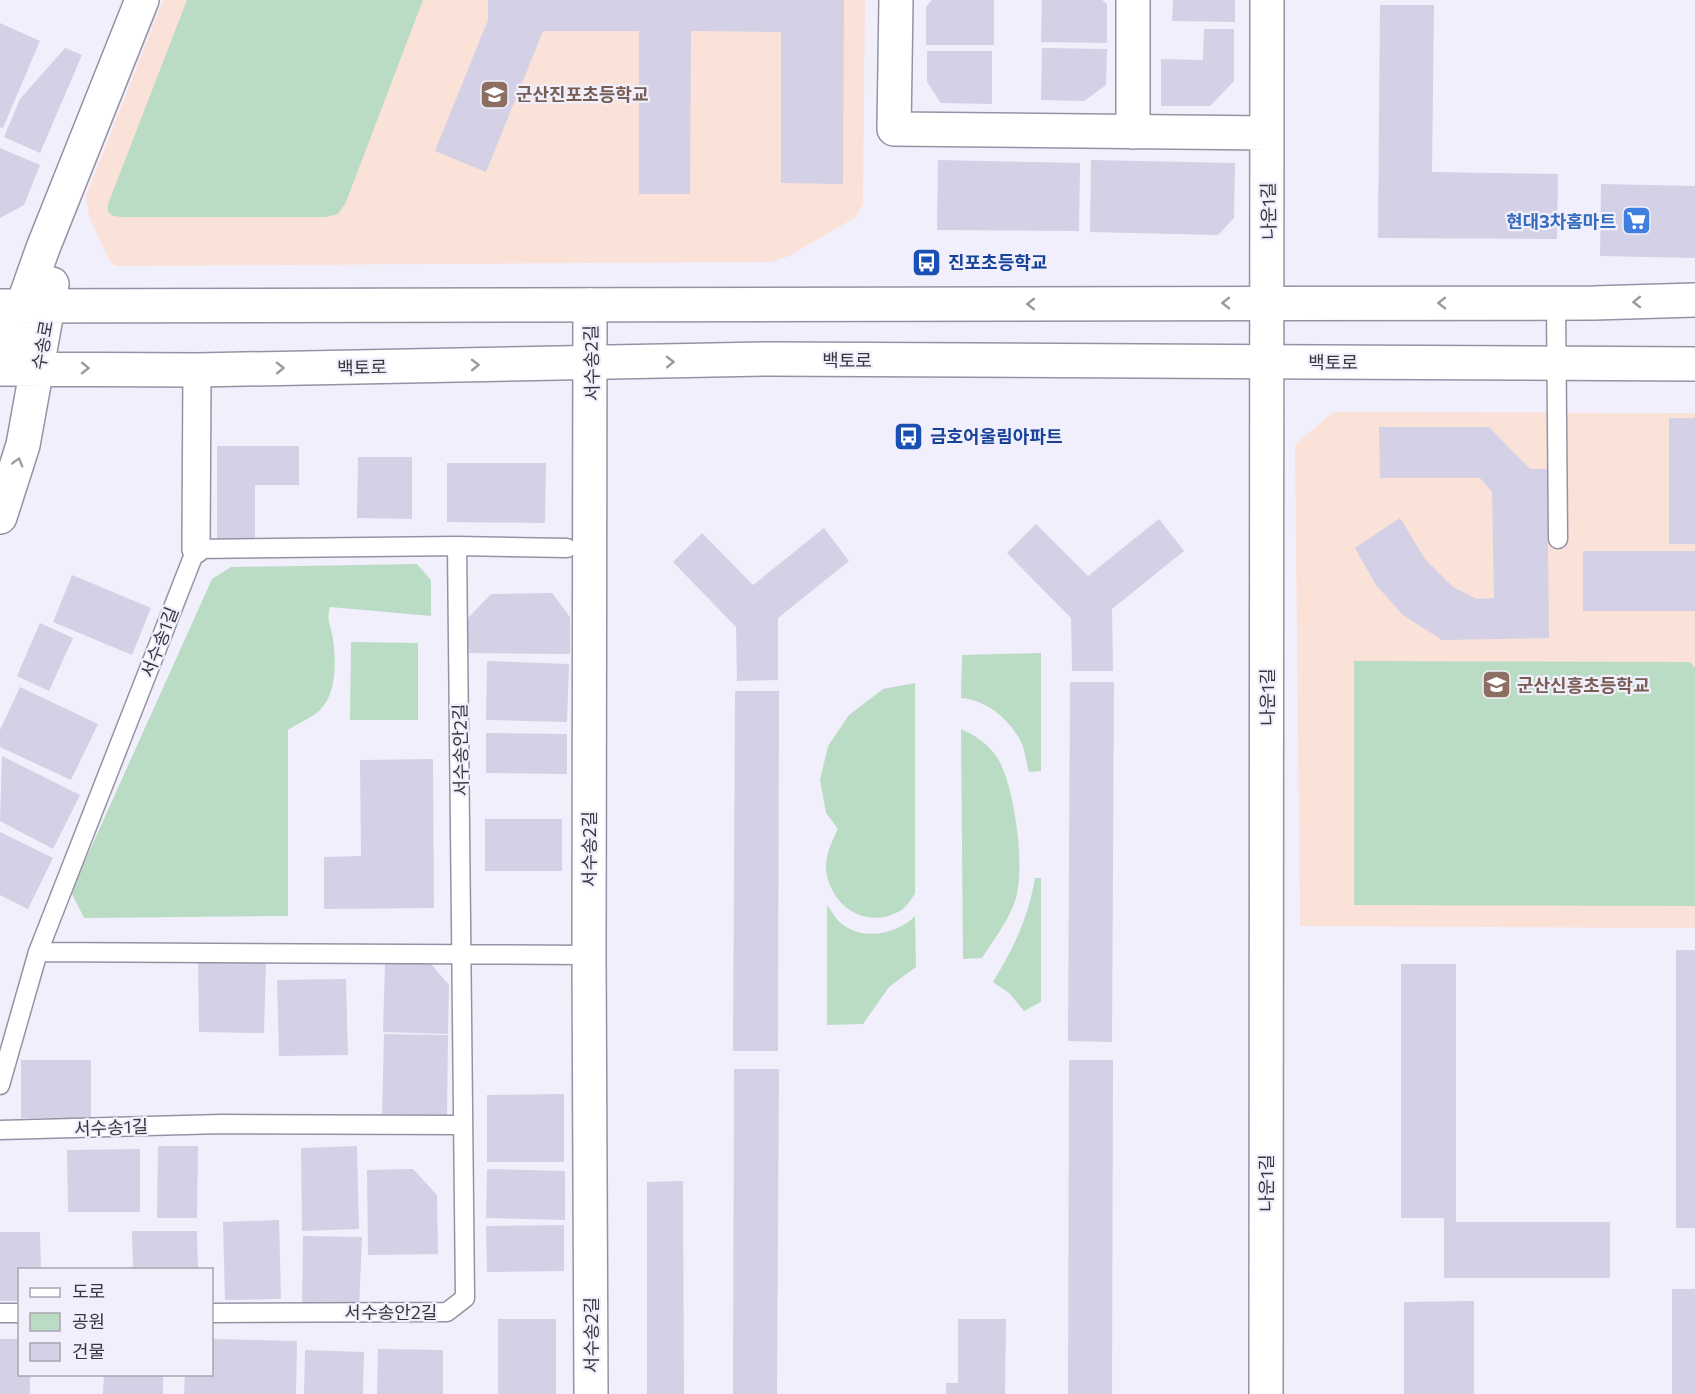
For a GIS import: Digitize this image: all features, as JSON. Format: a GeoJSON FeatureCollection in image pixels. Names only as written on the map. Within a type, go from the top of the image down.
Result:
{"type":"FeatureCollection","features":[{"type":"Feature","properties":{"kind":"street","name":"수송로"},"geometry":{"type":"LineString","coordinates":[[0,369],[74,170],[142,0]]}},
{"type":"Feature","properties":{"kind":"street"},"geometry":{"type":"LineString","coordinates":[[896,0],[894,129],[1267,133]]}},
{"type":"Feature","properties":{"kind":"street"},"geometry":{"type":"LineString","coordinates":[[1132,132],[1133,0]]}},
{"type":"Feature","properties":{"kind":"street","name":"나운1길"},"geometry":{"type":"LineString","coordinates":[[1266,1394],[1267,0]]}},
{"type":"Feature","properties":{"kind":"street"},"geometry":{"type":"LineString","coordinates":[[24,306],[1556,303],[1695,300]]}},
{"type":"Feature","properties":{"kind":"street","name":"서수송2길"},"geometry":{"type":"LineString","coordinates":[[590,305],[591,1394]]}},
{"type":"Feature","properties":{"kind":"street","name":"수송로"},"geometry":{"type":"LineString","coordinates":[[0,518],[23,445],[38,369],[24,306]]}},
{"type":"Feature","properties":{"kind":"street","name":"백토로"},"geometry":{"type":"LineString","coordinates":[[0,369],[197,370],[768,359],[1695,364]]}},
{"type":"Feature","properties":{"kind":"street"},"geometry":{"type":"LineString","coordinates":[[196,549],[197,370]]}},
{"type":"Feature","properties":{"kind":"lane"},"geometry":{"type":"LineString","coordinates":[[1556,303],[1558,539]]}},
{"type":"Feature","properties":{"kind":"lane"},"geometry":{"type":"LineString","coordinates":[[196,549],[457,546],[567,548]]}},
{"type":"Feature","properties":{"kind":"lane","name":"서수송안2길"},"geometry":{"type":"LineString","coordinates":[[213,1313],[447,1312],[465,1298],[457,546]]}},
{"type":"Feature","properties":{"kind":"lane","name":"서수송1길"},"geometry":{"type":"LineString","coordinates":[[0,1085],[38,952],[196,549]]}},
{"type":"Feature","properties":{"kind":"lane"},"geometry":{"type":"LineString","coordinates":[[38,952],[589,955]]}},
{"type":"Feature","properties":{"kind":"lane","name":"서수송1길"},"geometry":{"type":"LineString","coordinates":[[0,1130],[222,1124],[463,1125]]}},
{"type":"Feature","properties":{"kind":"lane"},"geometry":{"type":"LineString","coordinates":[[0,1313],[18,1313]]}},
{"type":"Feature","properties":{"kind":"shaded area","name":"군산진포초등학교"},"geometry":{"type":"Polygon","coordinates":[[[163,0],[865,0],[863,204],[856,217],[789,256],[772,262],[115,266],[109,260],[89,216],[86,196],[163,0]]]}},
{"type":"Feature","properties":{"kind":"shaded area","name":"군산신흥초등학교"},"geometry":{"type":"Polygon","coordinates":[[[1333,412],[1695,413],[1695,928],[1300,926],[1295,445],[1333,412]]]}},
{"type":"Feature","properties":{"kind":"green space"},"geometry":{"type":"Polygon","coordinates":[[[187,0],[423,0],[346,202],[338,214],[326,217],[122,217],[113,216],[108,212],[108,204],[187,0]]]}},
{"type":"Feature","properties":{"kind":"green space"},"geometry":{"type":"Polygon","coordinates":[[[417,564],[431,580],[431,616],[330,607],[329,619],[335,667],[330,695],[317,713],[288,730],[288,916],[84,918],[71,892],[212,579],[231,567],[417,564]]]}},
{"type":"Feature","properties":{"kind":"green space"},"geometry":{"type":"Polygon","coordinates":[[[351,642],[418,643],[418,720],[350,720],[351,642]]]}},
{"type":"Feature","properties":{"kind":"green space"},"geometry":{"type":"Polygon","coordinates":[[[1041,653],[1041,771],[1029,772],[1022,744],[1009,724],[987,706],[961,698],[962,655],[1041,653]]]}},
{"type":"Feature","properties":{"kind":"green space"},"geometry":{"type":"Polygon","coordinates":[[[1354,661],[1690,662],[1695,668],[1695,906],[1354,905],[1354,661]]]}},
{"type":"Feature","properties":{"kind":"green space"},"geometry":{"type":"Polygon","coordinates":[[[915,683],[915,894],[900,911],[875,918],[863,916],[842,904],[829,882],[826,869],[827,859],[838,829],[826,813],[820,780],[828,746],[849,715],[883,689],[915,683]]]}},
{"type":"Feature","properties":{"kind":"green space"},"geometry":{"type":"Polygon","coordinates":[[[961,729],[976,737],[997,757],[1009,787],[1019,847],[1019,884],[1010,914],[982,958],[963,959],[961,729]]]}},
{"type":"Feature","properties":{"kind":"green space"},"geometry":{"type":"Polygon","coordinates":[[[1035,878],[1041,878],[1041,1002],[1024,1011],[1009,993],[993,982],[1019,932],[1035,878]]]}},
{"type":"Feature","properties":{"kind":"green space"},"geometry":{"type":"Polygon","coordinates":[[[827,905],[836,918],[850,929],[870,934],[890,931],[915,916],[916,967],[889,987],[863,1024],[827,1025],[827,905]]]}},
{"type":"Feature","properties":{"kind":"building"},"geometry":{"type":"Polygon","coordinates":[[[488,0],[844,0],[843,184],[781,183],[781,32],[691,31],[690,194],[639,194],[639,31],[543,31],[486,172],[435,151],[488,20],[488,0]]]}},
{"type":"Feature","properties":{"kind":"building"},"geometry":{"type":"Polygon","coordinates":[[[932,0],[994,0],[994,45],[926,45],[926,7],[932,0]]]}},
{"type":"Feature","properties":{"kind":"building"},"geometry":{"type":"Polygon","coordinates":[[[1042,0],[1102,0],[1107,4],[1107,43],[1041,42],[1042,0]]]}},
{"type":"Feature","properties":{"kind":"building"},"geometry":{"type":"Polygon","coordinates":[[[1173,0],[1235,0],[1235,22],[1172,21],[1173,0]]]}},
{"type":"Feature","properties":{"kind":"building"},"geometry":{"type":"Polygon","coordinates":[[[1380,5],[1434,5],[1432,172],[1558,174],[1557,239],[1378,238],[1380,5]]]}},
{"type":"Feature","properties":{"kind":"building"},"geometry":{"type":"Polygon","coordinates":[[[0,23],[40,41],[3,128],[0,127],[0,23]]]}},
{"type":"Feature","properties":{"kind":"building"},"geometry":{"type":"Polygon","coordinates":[[[1204,29],[1234,29],[1234,81],[1210,106],[1161,106],[1161,59],[1203,60],[1204,29]]]}},
{"type":"Feature","properties":{"kind":"building"},"geometry":{"type":"Polygon","coordinates":[[[65,48],[82,55],[40,153],[4,137],[20,99],[65,48]]]}},
{"type":"Feature","properties":{"kind":"building"},"geometry":{"type":"Polygon","coordinates":[[[1042,48],[1107,49],[1106,85],[1084,101],[1041,100],[1042,48]]]}},
{"type":"Feature","properties":{"kind":"building"},"geometry":{"type":"Polygon","coordinates":[[[927,51],[992,51],[992,104],[941,103],[927,82],[927,51]]]}},
{"type":"Feature","properties":{"kind":"building"},"geometry":{"type":"Polygon","coordinates":[[[0,148],[40,165],[24,205],[0,218],[0,148]]]}},
{"type":"Feature","properties":{"kind":"building"},"geometry":{"type":"Polygon","coordinates":[[[938,160],[1080,163],[1079,231],[937,230],[938,160]]]}},
{"type":"Feature","properties":{"kind":"building"},"geometry":{"type":"Polygon","coordinates":[[[1091,160],[1235,163],[1234,218],[1218,235],[1090,232],[1091,160]]]}},
{"type":"Feature","properties":{"kind":"building"},"geometry":{"type":"Polygon","coordinates":[[[1601,184],[1695,186],[1695,258],[1600,256],[1601,184]]]}},
{"type":"Feature","properties":{"kind":"building"},"geometry":{"type":"Polygon","coordinates":[[[1669,418],[1695,418],[1695,544],[1669,544],[1669,418]]]}},
{"type":"Feature","properties":{"kind":"building"},"geometry":{"type":"Polygon","coordinates":[[[1379,427],[1489,427],[1530,469],[1547,469],[1549,638],[1442,640],[1403,615],[1376,585],[1355,548],[1400,518],[1425,559],[1453,587],[1477,599],[1494,598],[1492,492],[1480,478],[1380,478],[1379,427]]]}},
{"type":"Feature","properties":{"kind":"building"},"geometry":{"type":"Polygon","coordinates":[[[217,446],[299,446],[299,485],[255,485],[255,541],[217,540],[217,446]]]}},
{"type":"Feature","properties":{"kind":"building"},"geometry":{"type":"Polygon","coordinates":[[[358,457],[412,457],[412,519],[357,518],[358,457]]]}},
{"type":"Feature","properties":{"kind":"building"},"geometry":{"type":"Polygon","coordinates":[[[447,463],[546,463],[545,523],[447,522],[447,463]]]}},
{"type":"Feature","properties":{"kind":"building"},"geometry":{"type":"Polygon","coordinates":[[[1159,519],[1184,551],[1112,609],[1113,671],[1072,671],[1071,618],[1007,553],[1036,524],[1088,576],[1159,519]]]}},
{"type":"Feature","properties":{"kind":"building"},"geometry":{"type":"Polygon","coordinates":[[[824,528],[849,561],[778,618],[778,680],[737,681],[736,627],[673,562],[702,533],[753,585],[824,528]]]}},
{"type":"Feature","properties":{"kind":"building"},"geometry":{"type":"Polygon","coordinates":[[[1583,551],[1695,551],[1695,611],[1583,611],[1583,551]]]}},
{"type":"Feature","properties":{"kind":"building"},"geometry":{"type":"Polygon","coordinates":[[[72,575],[151,608],[132,655],[53,622],[72,575]]]}},
{"type":"Feature","properties":{"kind":"building"},"geometry":{"type":"Polygon","coordinates":[[[552,593],[570,617],[570,654],[468,653],[468,618],[491,594],[552,593]]]}},
{"type":"Feature","properties":{"kind":"building"},"geometry":{"type":"Polygon","coordinates":[[[40,623],[73,638],[49,691],[17,676],[40,623]]]}},
{"type":"Feature","properties":{"kind":"building"},"geometry":{"type":"Polygon","coordinates":[[[487,661],[569,664],[567,722],[486,720],[487,661]]]}},
{"type":"Feature","properties":{"kind":"building"},"geometry":{"type":"Polygon","coordinates":[[[1070,682],[1114,682],[1112,1042],[1068,1041],[1070,682]]]}},
{"type":"Feature","properties":{"kind":"building"},"geometry":{"type":"Polygon","coordinates":[[[20,687],[98,724],[71,780],[0,747],[0,730],[20,687]]]}},
{"type":"Feature","properties":{"kind":"building"},"geometry":{"type":"Polygon","coordinates":[[[735,691],[779,691],[778,1051],[733,1051],[735,691]]]}},
{"type":"Feature","properties":{"kind":"building"},"geometry":{"type":"Polygon","coordinates":[[[486,733],[567,734],[567,774],[486,773],[486,733]]]}},
{"type":"Feature","properties":{"kind":"building"},"geometry":{"type":"Polygon","coordinates":[[[2,756],[80,795],[53,849],[0,821],[2,756]]]}},
{"type":"Feature","properties":{"kind":"building"},"geometry":{"type":"Polygon","coordinates":[[[433,759],[434,908],[324,909],[324,857],[361,856],[360,760],[433,759]]]}},
{"type":"Feature","properties":{"kind":"building"},"geometry":{"type":"Polygon","coordinates":[[[485,819],[562,819],[562,871],[485,871],[485,819]]]}},
{"type":"Feature","properties":{"kind":"building"},"geometry":{"type":"Polygon","coordinates":[[[0,832],[53,858],[28,909],[0,895],[0,832]]]}},
{"type":"Feature","properties":{"kind":"building"},"geometry":{"type":"Polygon","coordinates":[[[1676,950],[1695,950],[1695,1228],[1676,1228],[1676,950]]]}},
{"type":"Feature","properties":{"kind":"building"},"geometry":{"type":"Polygon","coordinates":[[[198,960],[266,961],[264,1033],[199,1032],[198,960]]]}},
{"type":"Feature","properties":{"kind":"building"},"geometry":{"type":"Polygon","coordinates":[[[385,963],[431,964],[449,985],[448,1034],[383,1032],[385,963]]]}},
{"type":"Feature","properties":{"kind":"building"},"geometry":{"type":"Polygon","coordinates":[[[1401,964],[1456,964],[1456,1222],[1610,1222],[1610,1278],[1444,1278],[1444,1218],[1401,1218],[1401,964]]]}},
{"type":"Feature","properties":{"kind":"building"},"geometry":{"type":"Polygon","coordinates":[[[346,979],[348,1055],[279,1056],[277,980],[346,979]]]}},
{"type":"Feature","properties":{"kind":"building"},"geometry":{"type":"Polygon","coordinates":[[[384,1034],[448,1035],[447,1115],[382,1114],[384,1034]]]}},
{"type":"Feature","properties":{"kind":"building"},"geometry":{"type":"Polygon","coordinates":[[[21,1060],[91,1060],[91,1118],[21,1118],[21,1060]]]}},
{"type":"Feature","properties":{"kind":"building"},"geometry":{"type":"Polygon","coordinates":[[[1069,1060],[1113,1060],[1112,1394],[1068,1394],[1069,1060]]]}},
{"type":"Feature","properties":{"kind":"building"},"geometry":{"type":"Polygon","coordinates":[[[734,1069],[779,1069],[777,1394],[733,1394],[734,1069]]]}},
{"type":"Feature","properties":{"kind":"building"},"geometry":{"type":"Polygon","coordinates":[[[564,1094],[564,1162],[487,1162],[487,1095],[564,1094]]]}},
{"type":"Feature","properties":{"kind":"building"},"geometry":{"type":"Polygon","coordinates":[[[158,1146],[198,1146],[197,1218],[157,1218],[158,1146]]]}},
{"type":"Feature","properties":{"kind":"building"},"geometry":{"type":"Polygon","coordinates":[[[357,1146],[359,1229],[302,1231],[301,1148],[357,1146]]]}},
{"type":"Feature","properties":{"kind":"building"},"geometry":{"type":"Polygon","coordinates":[[[140,1149],[140,1212],[68,1212],[67,1150],[140,1149]]]}},
{"type":"Feature","properties":{"kind":"building"},"geometry":{"type":"Polygon","coordinates":[[[413,1169],[437,1195],[438,1254],[368,1255],[367,1170],[413,1169]]]}},
{"type":"Feature","properties":{"kind":"building"},"geometry":{"type":"Polygon","coordinates":[[[487,1169],[565,1171],[565,1220],[486,1218],[487,1169]]]}},
{"type":"Feature","properties":{"kind":"building"},"geometry":{"type":"Polygon","coordinates":[[[683,1181],[684,1394],[647,1394],[647,1182],[683,1181]]]}},
{"type":"Feature","properties":{"kind":"building"},"geometry":{"type":"Polygon","coordinates":[[[279,1220],[281,1299],[225,1300],[223,1222],[279,1220]]]}},
{"type":"Feature","properties":{"kind":"building"},"geometry":{"type":"Polygon","coordinates":[[[564,1225],[564,1271],[487,1272],[486,1226],[564,1225]]]}},
{"type":"Feature","properties":{"kind":"building"},"geometry":{"type":"Polygon","coordinates":[[[132,1231],[197,1231],[198,1268],[133,1268],[132,1231]]]}},
{"type":"Feature","properties":{"kind":"building"},"geometry":{"type":"Polygon","coordinates":[[[0,1232],[40,1232],[41,1268],[18,1268],[18,1301],[0,1301],[0,1232]]]}},
{"type":"Feature","properties":{"kind":"building"},"geometry":{"type":"Polygon","coordinates":[[[303,1236],[362,1237],[359,1310],[302,1308],[303,1236]]]}},
{"type":"Feature","properties":{"kind":"building"},"geometry":{"type":"Polygon","coordinates":[[[1672,1289],[1695,1289],[1695,1394],[1672,1394],[1672,1289]]]}},
{"type":"Feature","properties":{"kind":"building"},"geometry":{"type":"Polygon","coordinates":[[[1474,1301],[1474,1394],[1404,1394],[1404,1302],[1474,1301]]]}},
{"type":"Feature","properties":{"kind":"building"},"geometry":{"type":"Polygon","coordinates":[[[498,1319],[556,1319],[556,1394],[498,1394],[498,1319]]]}},
{"type":"Feature","properties":{"kind":"building"},"geometry":{"type":"Polygon","coordinates":[[[958,1319],[1006,1319],[1005,1394],[946,1394],[946,1383],[958,1383],[958,1319]]]}},
{"type":"Feature","properties":{"kind":"building"},"geometry":{"type":"Polygon","coordinates":[[[0,1339],[18,1339],[18,1376],[30,1376],[30,1394],[0,1394],[0,1339]]]}},
{"type":"Feature","properties":{"kind":"building"},"geometry":{"type":"Polygon","coordinates":[[[213,1339],[297,1341],[296,1394],[184,1394],[185,1376],[213,1376],[213,1339]]]}},
{"type":"Feature","properties":{"kind":"building"},"geometry":{"type":"Polygon","coordinates":[[[378,1349],[443,1350],[443,1394],[377,1394],[378,1349]]]}},
{"type":"Feature","properties":{"kind":"building"},"geometry":{"type":"Polygon","coordinates":[[[305,1350],[364,1352],[363,1394],[304,1394],[305,1350]]]}},
{"type":"Feature","properties":{"kind":"building"},"geometry":{"type":"Polygon","coordinates":[[[104,1376],[163,1376],[163,1394],[103,1394],[104,1376]]]}},
{"type":"Feature","properties":{"kind":"place","name":"군산진포초등학교"},"geometry":{"type":"Point","coordinates":[495,94]}},
{"type":"Feature","properties":{"kind":"place","name":"현대3차홈마트"},"geometry":{"type":"Point","coordinates":[1637,221]}},
{"type":"Feature","properties":{"kind":"place","name":"진포초등학교"},"geometry":{"type":"Point","coordinates":[927,262]}},
{"type":"Feature","properties":{"kind":"place","name":"금호어울림아파트"},"geometry":{"type":"Point","coordinates":[909,436]}},
{"type":"Feature","properties":{"kind":"place","name":"군산신흥초등학교"},"geometry":{"type":"Point","coordinates":[1496,685]}}]}
